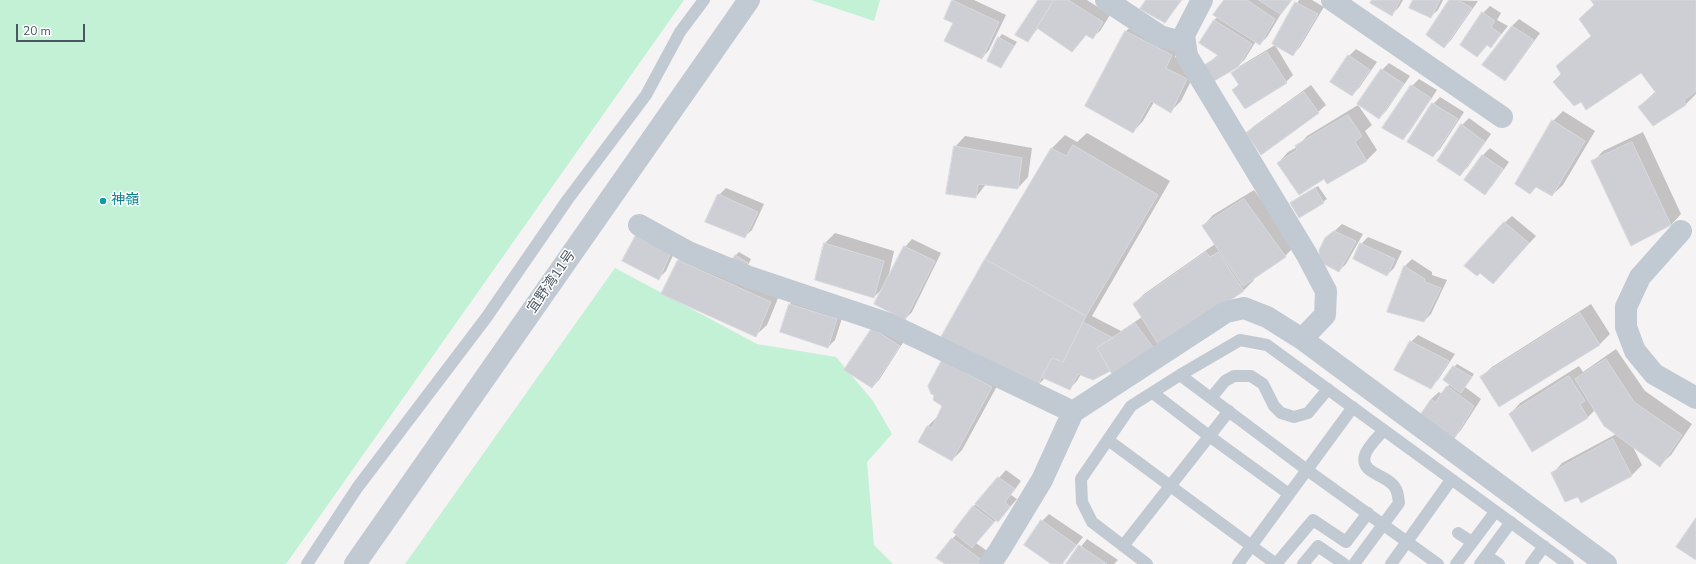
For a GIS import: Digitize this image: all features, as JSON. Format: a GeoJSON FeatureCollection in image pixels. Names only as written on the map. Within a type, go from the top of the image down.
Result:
{"type":"FeatureCollection","features":[{"type":"Feature","properties":{"kind":"street","name":"宜野湾11号"},"geometry":{"type":"LineString","coordinates":[[355,564],[749,0]]}},
{"type":"Feature","properties":{"kind":"street"},"geometry":{"type":"LineString","coordinates":[[1106,0],[1160,36],[1185,43]]}},
{"type":"Feature","properties":{"kind":"street"},"geometry":{"type":"LineString","coordinates":[[1202,0],[1184,35],[1187,56],[1307,255],[1326,291],[1324,315],[1302,339]]}},
{"type":"Feature","properties":{"kind":"street"},"geometry":{"type":"LineString","coordinates":[[1332,0],[1502,117]]}},
{"type":"Feature","properties":{"kind":"street"},"geometry":{"type":"LineString","coordinates":[[639,225],[688,252],[749,278],[889,324],[1073,412]]}},
{"type":"Feature","properties":{"kind":"street"},"geometry":{"type":"LineString","coordinates":[[1681,231],[1640,277],[1626,307],[1626,328],[1635,351],[1654,374],[1696,398]]}},
{"type":"Feature","properties":{"kind":"street"},"geometry":{"type":"LineString","coordinates":[[990,564],[1042,480],[1073,412],[1226,312],[1244,308],[1267,317],[1302,339],[1606,564]]}},
{"type":"Feature","properties":{"kind":"lane"},"geometry":{"type":"LineString","coordinates":[[307,564],[357,488],[486,318],[568,199],[646,95],[680,32],[704,0]]}},
{"type":"Feature","properties":{"kind":"lane"},"geometry":{"type":"LineString","coordinates":[[1147,564],[1092,522],[1082,502],[1081,479],[1131,406],[1240,340],[1267,345],[1568,564]]}},
{"type":"Feature","properties":{"kind":"lane"},"geometry":{"type":"LineString","coordinates":[[1180,375],[1307,470],[1438,564]]}},
{"type":"Feature","properties":{"kind":"lane"},"geometry":{"type":"LineString","coordinates":[[1211,398],[1225,381],[1234,376],[1251,376],[1263,384],[1274,406],[1281,413],[1294,417],[1308,413],[1328,389]]}},
{"type":"Feature","properties":{"kind":"lane"},"geometry":{"type":"LineString","coordinates":[[1153,393],[1208,436],[1289,494]]}},
{"type":"Feature","properties":{"kind":"lane"},"geometry":{"type":"LineString","coordinates":[[1238,564],[1353,407]]}},
{"type":"Feature","properties":{"kind":"lane"},"geometry":{"type":"LineString","coordinates":[[1123,546],[1228,411]]}},
{"type":"Feature","properties":{"kind":"lane"},"geometry":{"type":"LineString","coordinates":[[1354,564],[1399,503],[1398,493],[1391,483],[1370,471],[1364,461],[1365,453],[1384,430]]}},
{"type":"Feature","properties":{"kind":"lane"},"geometry":{"type":"LineString","coordinates":[[1108,440],[1276,564],[1313,520],[1346,542],[1368,513]]}},
{"type":"Feature","properties":{"kind":"lane"},"geometry":{"type":"LineString","coordinates":[[1391,564],[1451,480]]}},
{"type":"Feature","properties":{"kind":"lane"},"geometry":{"type":"LineString","coordinates":[[1456,564],[1496,512]]}},
{"type":"Feature","properties":{"kind":"lane"},"geometry":{"type":"LineString","coordinates":[[1499,564],[1484,560],[1511,522]]}},
{"type":"Feature","properties":{"kind":"lane"},"geometry":{"type":"LineString","coordinates":[[1458,533],[1472,542]]}},
{"type":"Feature","properties":{"kind":"lane"},"geometry":{"type":"LineString","coordinates":[[1303,564],[1318,546],[1344,564]]}},
{"type":"Feature","properties":{"kind":"lane"},"geometry":{"type":"LineString","coordinates":[[1531,564],[1544,546]]}},
{"type":"Feature","properties":{"kind":"green space"},"geometry":{"type":"Polygon","coordinates":[[[0,0],[684,0],[286,564],[0,564],[0,0]]]}},
{"type":"Feature","properties":{"kind":"green space"},"geometry":{"type":"Polygon","coordinates":[[[811,0],[880,0],[874,21],[811,0]]]}},
{"type":"Feature","properties":{"kind":"green space"},"geometry":{"type":"Polygon","coordinates":[[[615,268],[757,344],[836,357],[873,401],[892,434],[867,462],[874,545],[893,564],[405,564],[615,268]]]}},
{"type":"Feature","properties":{"kind":"building"},"geometry":{"type":"Polygon","coordinates":[[[952,0],[999,22],[982,59],[944,41],[953,23],[944,19],[952,0]]]}},
{"type":"Feature","properties":{"kind":"building"},"geometry":{"type":"Polygon","coordinates":[[[1038,0],[1054,0],[1028,42],[1015,35],[1038,0]]]}},
{"type":"Feature","properties":{"kind":"building"},"geometry":{"type":"Polygon","coordinates":[[[1054,0],[1068,0],[1103,22],[1093,39],[1086,35],[1072,52],[1037,28],[1054,0]]]}},
{"type":"Feature","properties":{"kind":"building"},"geometry":{"type":"Polygon","coordinates":[[[1146,0],[1181,0],[1165,23],[1140,9],[1146,0]]]}},
{"type":"Feature","properties":{"kind":"building"},"geometry":{"type":"Polygon","coordinates":[[[1224,0],[1247,0],[1275,19],[1260,45],[1213,15],[1224,0]]]}},
{"type":"Feature","properties":{"kind":"building"},"geometry":{"type":"Polygon","coordinates":[[[1259,0],[1292,0],[1281,14],[1259,0]]]}},
{"type":"Feature","properties":{"kind":"building"},"geometry":{"type":"Polygon","coordinates":[[[1372,0],[1400,0],[1392,16],[1370,3],[1372,0]]]}},
{"type":"Feature","properties":{"kind":"building"},"geometry":{"type":"Polygon","coordinates":[[[1413,0],[1440,0],[1431,18],[1409,8],[1413,0]]]}},
{"type":"Feature","properties":{"kind":"building"},"geometry":{"type":"Polygon","coordinates":[[[1449,0],[1458,0],[1472,8],[1444,48],[1426,35],[1449,0]]]}},
{"type":"Feature","properties":{"kind":"building"},"geometry":{"type":"Polygon","coordinates":[[[1591,0],[1696,0],[1696,91],[1684,100],[1686,105],[1653,126],[1638,107],[1656,93],[1641,73],[1586,110],[1581,102],[1574,106],[1553,82],[1561,74],[1556,66],[1591,36],[1579,19],[1594,5],[1591,0]]]}},
{"type":"Feature","properties":{"kind":"building"},"geometry":{"type":"Polygon","coordinates":[[[1295,2],[1318,14],[1293,56],[1272,44],[1295,2]]]}},
{"type":"Feature","properties":{"kind":"building"},"geometry":{"type":"Polygon","coordinates":[[[1482,12],[1495,21],[1491,27],[1501,34],[1491,48],[1487,45],[1477,57],[1460,45],[1482,12]]]}},
{"type":"Feature","properties":{"kind":"building"},"geometry":{"type":"Polygon","coordinates":[[[1214,20],[1252,44],[1238,67],[1214,81],[1204,65],[1219,56],[1199,43],[1214,20]]]}},
{"type":"Feature","properties":{"kind":"building"},"geometry":{"type":"Polygon","coordinates":[[[1512,26],[1534,40],[1505,81],[1482,65],[1512,26]]]}},
{"type":"Feature","properties":{"kind":"building"},"geometry":{"type":"Polygon","coordinates":[[[1125,31],[1172,55],[1166,68],[1187,79],[1171,113],[1151,101],[1133,133],[1085,106],[1125,31]]]}},
{"type":"Feature","properties":{"kind":"building"},"geometry":{"type":"Polygon","coordinates":[[[998,37],[1014,46],[1001,68],[987,61],[998,37]]]}},
{"type":"Feature","properties":{"kind":"building"},"geometry":{"type":"Polygon","coordinates":[[[1267,52],[1287,83],[1245,109],[1232,90],[1239,85],[1231,73],[1267,52]]]}},
{"type":"Feature","properties":{"kind":"building"},"geometry":{"type":"Polygon","coordinates":[[[1348,55],[1370,70],[1352,96],[1330,82],[1348,55]]]}},
{"type":"Feature","properties":{"kind":"building"},"geometry":{"type":"Polygon","coordinates":[[[1381,69],[1404,84],[1379,119],[1357,104],[1381,69]]]}},
{"type":"Feature","properties":{"kind":"building"},"geometry":{"type":"Polygon","coordinates":[[[1411,85],[1431,98],[1403,140],[1382,128],[1411,85]]]}},
{"type":"Feature","properties":{"kind":"building"},"geometry":{"type":"Polygon","coordinates":[[[1304,92],[1319,113],[1261,155],[1246,133],[1304,92]]]}},
{"type":"Feature","properties":{"kind":"building"},"geometry":{"type":"Polygon","coordinates":[[[1432,103],[1458,119],[1433,157],[1407,142],[1432,103]]]}},
{"type":"Feature","properties":{"kind":"building"},"geometry":{"type":"Polygon","coordinates":[[[1348,115],[1362,136],[1355,142],[1367,161],[1327,184],[1324,179],[1299,195],[1277,163],[1297,150],[1295,146],[1348,115]]]}},
{"type":"Feature","properties":{"kind":"building"},"geometry":{"type":"Polygon","coordinates":[[[1552,120],[1585,141],[1552,196],[1536,187],[1530,194],[1515,184],[1552,120]]]}},
{"type":"Feature","properties":{"kind":"building"},"geometry":{"type":"Polygon","coordinates":[[[1461,124],[1485,142],[1460,176],[1437,161],[1461,124]]]}},
{"type":"Feature","properties":{"kind":"building"},"geometry":{"type":"Polygon","coordinates":[[[1632,142],[1671,225],[1631,246],[1591,161],[1632,142]]]}},
{"type":"Feature","properties":{"kind":"building"},"geometry":{"type":"Polygon","coordinates":[[[1073,145],[1158,195],[1086,316],[985,259],[1051,148],[1066,156],[1073,145]]]}},
{"type":"Feature","properties":{"kind":"building"},"geometry":{"type":"Polygon","coordinates":[[[954,146],[1022,158],[1018,189],[978,184],[976,198],[946,194],[954,146]]]}},
{"type":"Feature","properties":{"kind":"building"},"geometry":{"type":"Polygon","coordinates":[[[1482,155],[1503,169],[1485,195],[1464,180],[1482,155]]]}},
{"type":"Feature","properties":{"kind":"building"},"geometry":{"type":"Polygon","coordinates":[[[1315,188],[1324,203],[1299,218],[1290,203],[1315,188]]]}},
{"type":"Feature","properties":{"kind":"building"},"geometry":{"type":"Polygon","coordinates":[[[718,194],[758,212],[745,238],[705,222],[718,194]]]}},
{"type":"Feature","properties":{"kind":"building"},"geometry":{"type":"Polygon","coordinates":[[[1244,199],[1286,257],[1243,286],[1202,226],[1244,199]]]}},
{"type":"Feature","properties":{"kind":"building"},"geometry":{"type":"Polygon","coordinates":[[[1504,222],[1529,243],[1493,284],[1480,273],[1477,276],[1464,266],[1504,222]]]}},
{"type":"Feature","properties":{"kind":"building"},"geometry":{"type":"Polygon","coordinates":[[[1334,231],[1356,241],[1339,272],[1320,262],[1319,250],[1325,238],[1334,231]]]}},
{"type":"Feature","properties":{"kind":"building"},"geometry":{"type":"Polygon","coordinates":[[[637,233],[671,252],[659,280],[622,261],[637,233]]]}},
{"type":"Feature","properties":{"kind":"building"},"geometry":{"type":"Polygon","coordinates":[[[824,243],[884,261],[874,298],[815,280],[824,243]]]}},
{"type":"Feature","properties":{"kind":"building"},"geometry":{"type":"Polygon","coordinates":[[[1360,243],[1395,259],[1387,276],[1353,259],[1360,243]]]}},
{"type":"Feature","properties":{"kind":"building"},"geometry":{"type":"Polygon","coordinates":[[[904,246],[935,261],[905,320],[874,304],[904,246]]]}},
{"type":"Feature","properties":{"kind":"building"},"geometry":{"type":"Polygon","coordinates":[[[1206,252],[1210,257],[1218,252],[1244,291],[1160,347],[1133,304],[1206,252]]]}},
{"type":"Feature","properties":{"kind":"building"},"geometry":{"type":"Polygon","coordinates":[[[735,255],[748,263],[745,270],[731,263],[735,255]]]}},
{"type":"Feature","properties":{"kind":"building"},"geometry":{"type":"Polygon","coordinates":[[[985,259],[1086,316],[1063,362],[1052,358],[1036,388],[940,339],[985,259]]]}},
{"type":"Feature","properties":{"kind":"building"},"geometry":{"type":"Polygon","coordinates":[[[678,260],[771,302],[756,337],[661,294],[678,260]]]}},
{"type":"Feature","properties":{"kind":"building"},"geometry":{"type":"Polygon","coordinates":[[[1404,266],[1425,279],[1425,282],[1441,288],[1424,322],[1387,312],[1404,266]]]}},
{"type":"Feature","properties":{"kind":"building"},"geometry":{"type":"Polygon","coordinates":[[[789,304],[837,319],[828,348],[780,332],[789,304]]]}},
{"type":"Feature","properties":{"kind":"building"},"geometry":{"type":"Polygon","coordinates":[[[1580,313],[1600,345],[1499,407],[1480,377],[1580,313]]]}},
{"type":"Feature","properties":{"kind":"building"},"geometry":{"type":"Polygon","coordinates":[[[1083,322],[1113,338],[1097,348],[1110,371],[1093,380],[1078,374],[1070,390],[1041,377],[1052,358],[1063,362],[1083,322]]]}},
{"type":"Feature","properties":{"kind":"building"},"geometry":{"type":"Polygon","coordinates":[[[1135,323],[1155,350],[1113,376],[1097,348],[1135,323]]]}},
{"type":"Feature","properties":{"kind":"building"},"geometry":{"type":"Polygon","coordinates":[[[872,328],[900,346],[872,388],[844,370],[872,328]]]}},
{"type":"Feature","properties":{"kind":"building"},"geometry":{"type":"Polygon","coordinates":[[[1410,341],[1449,361],[1431,389],[1394,370],[1410,341]]]}},
{"type":"Feature","properties":{"kind":"building"},"geometry":{"type":"Polygon","coordinates":[[[1606,359],[1634,402],[1682,435],[1660,467],[1604,426],[1575,379],[1606,359]]]}},
{"type":"Feature","properties":{"kind":"building"},"geometry":{"type":"Polygon","coordinates":[[[942,360],[992,387],[952,461],[918,442],[927,426],[932,428],[942,406],[933,400],[934,395],[931,394],[928,386],[942,360]]]}},
{"type":"Feature","properties":{"kind":"building"},"geometry":{"type":"Polygon","coordinates":[[[1453,366],[1472,377],[1461,393],[1443,380],[1453,366]]]}},
{"type":"Feature","properties":{"kind":"building"},"geometry":{"type":"Polygon","coordinates":[[[1569,376],[1585,401],[1580,404],[1588,418],[1532,452],[1509,414],[1569,376]]]}},
{"type":"Feature","properties":{"kind":"building"},"geometry":{"type":"Polygon","coordinates":[[[1447,386],[1474,406],[1454,439],[1420,415],[1431,399],[1435,402],[1447,386]]]}},
{"type":"Feature","properties":{"kind":"building"},"geometry":{"type":"Polygon","coordinates":[[[1613,439],[1632,476],[1581,503],[1578,497],[1565,502],[1551,473],[1613,439]]]}},
{"type":"Feature","properties":{"kind":"building"},"geometry":{"type":"Polygon","coordinates":[[[998,477],[1015,489],[1005,502],[1010,507],[998,522],[975,504],[998,477]]]}},
{"type":"Feature","properties":{"kind":"building"},"geometry":{"type":"Polygon","coordinates":[[[973,506],[994,522],[972,548],[953,532],[973,506]]]}},
{"type":"Feature","properties":{"kind":"building"},"geometry":{"type":"Polygon","coordinates":[[[1696,518],[1696,560],[1676,547],[1696,518]]]}},
{"type":"Feature","properties":{"kind":"building"},"geometry":{"type":"Polygon","coordinates":[[[1041,520],[1076,545],[1062,564],[1051,564],[1024,545],[1041,520]]]}},
{"type":"Feature","properties":{"kind":"building"},"geometry":{"type":"Polygon","coordinates":[[[952,538],[983,561],[981,564],[945,564],[936,558],[952,538]]]}},
{"type":"Feature","properties":{"kind":"building"},"geometry":{"type":"Polygon","coordinates":[[[1079,545],[1107,564],[1066,564],[1079,545]]]}},
{"type":"Feature","properties":{"kind":"place","name":"神嶺"},"geometry":{"type":"Point","coordinates":[103,201]}}]}
